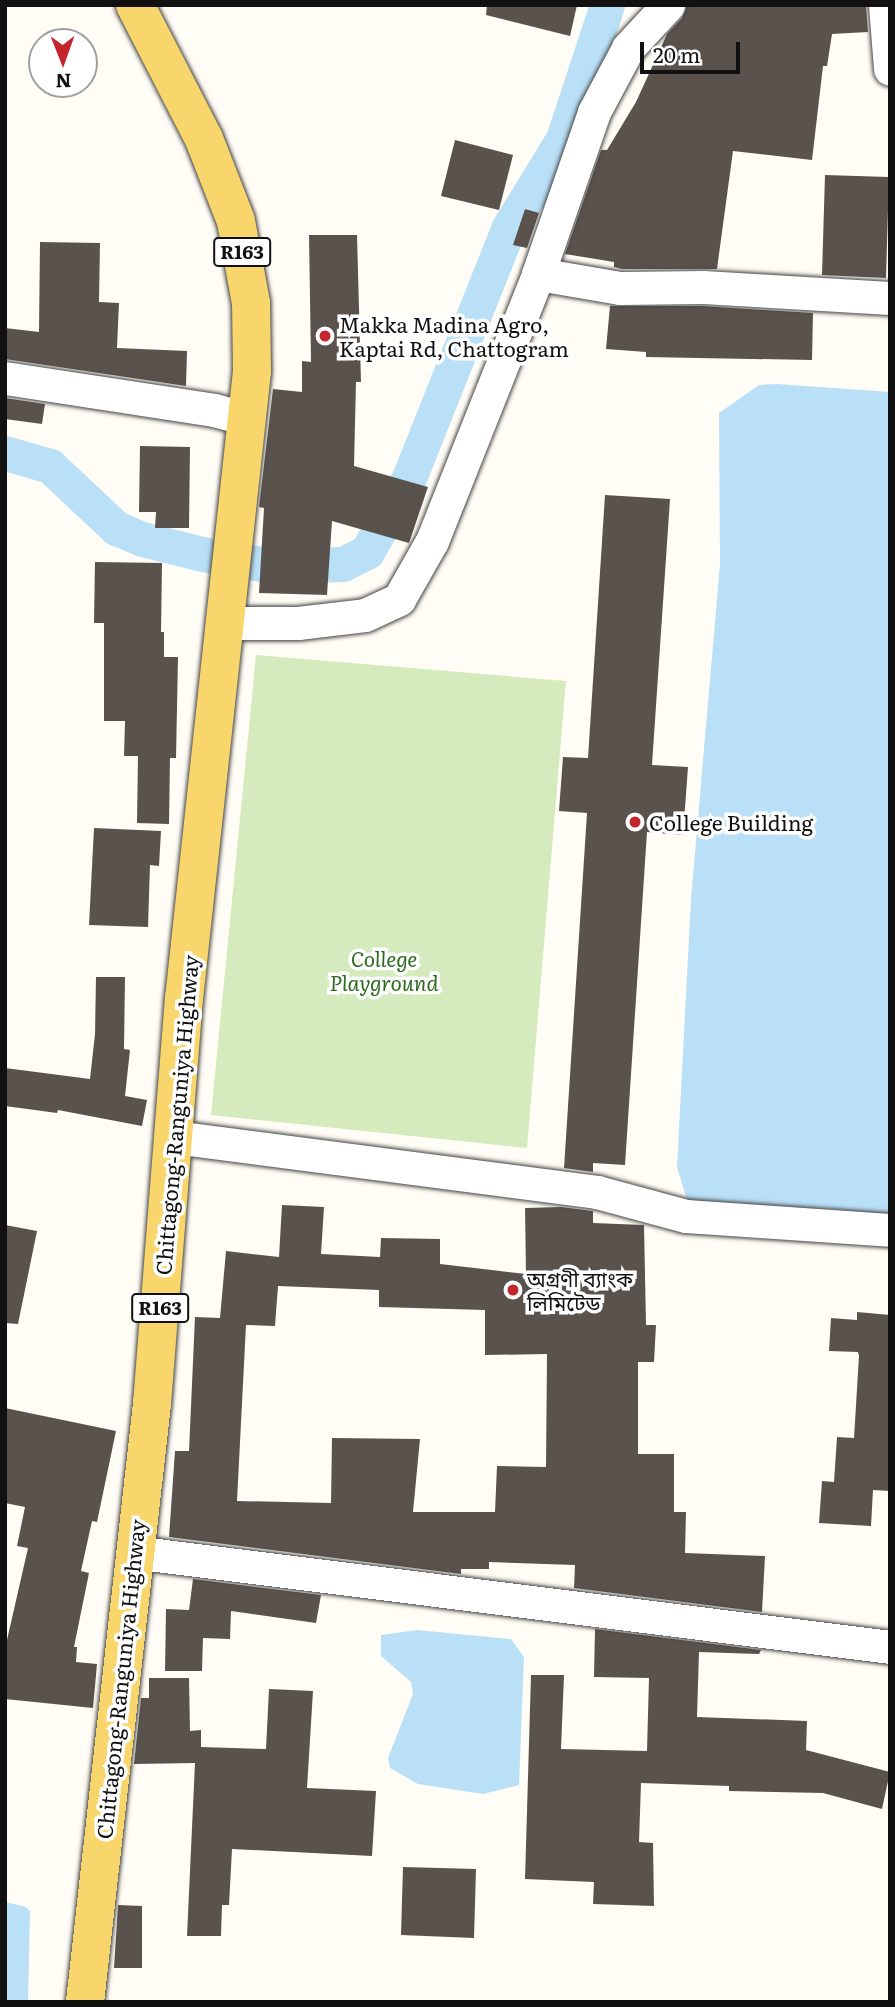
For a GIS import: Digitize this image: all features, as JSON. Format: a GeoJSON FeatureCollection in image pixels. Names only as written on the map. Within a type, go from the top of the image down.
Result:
{"type":"FeatureCollection","features":[{"type":"Feature","properties":{"kind":"main road","name":"R163"},"geometry":{"type":"LineString","coordinates":[[135,5],[204,139],[236,221],[251,303],[252,371],[248,419]]}},
{"type":"Feature","properties":{"kind":"main road","name":"Chittagong-Ranguniya Highway"},"geometry":{"type":"LineString","coordinates":[[85,2002],[133,1552],[152,1404],[190,946],[248,419]]}},
{"type":"Feature","properties":{"kind":"street"},"geometry":{"type":"LineString","coordinates":[[227,618],[298,623],[365,615],[399,598],[432,541],[538,274],[594,112],[628,48],[668,5]]}},
{"type":"Feature","properties":{"kind":"street"},"geometry":{"type":"LineString","coordinates":[[885,5],[890,69]]}},
{"type":"Feature","properties":{"kind":"street"},"geometry":{"type":"LineString","coordinates":[[538,274],[620,288],[703,287],[890,298]]}},
{"type":"Feature","properties":{"kind":"street"},"geometry":{"type":"LineString","coordinates":[[5,378],[214,410],[248,419]]}},
{"type":"Feature","properties":{"kind":"street"},"geometry":{"type":"LineString","coordinates":[[174,1137],[597,1192],[686,1216],[890,1230]]}},
{"type":"Feature","properties":{"kind":"street"},"geometry":{"type":"LineString","coordinates":[[133,1552],[890,1647]]}},
{"type":"Feature","properties":{"kind":"green space","name":"College Playground"},"geometry":{"type":"Polygon","coordinates":[[[256,655],[566,681],[527,1148],[211,1115],[256,655]]]}},
{"type":"Feature","properties":{"kind":"water"},"geometry":{"type":"Polygon","coordinates":[[[759,385],[890,392],[890,1220],[687,1200],[677,1167],[691,899],[720,564],[719,413],[759,385]]]}},
{"type":"Feature","properties":{"kind":"water"},"geometry":{"type":"Polygon","coordinates":[[[417,1630],[511,1639],[524,1657],[519,1785],[483,1794],[418,1784],[390,1768],[388,1758],[413,1694],[411,1682],[381,1656],[381,1635],[417,1630]]]}},
{"type":"Feature","properties":{"kind":"water"},"geometry":{"type":"Polygon","coordinates":[[[5,1902],[26,1907],[30,1911],[28,2002],[5,2002],[5,1902]]]}},
{"type":"Feature","properties":{"kind":"building"},"geometry":{"type":"Polygon","coordinates":[[[487,5],[577,5],[570,36],[486,15],[487,5]]]}},
{"type":"Feature","properties":{"kind":"building"},"geometry":{"type":"Polygon","coordinates":[[[687,5],[866,5],[868,32],[832,34],[827,66],[823,66],[812,160],[733,151],[717,269],[622,269],[614,267],[614,262],[565,254],[601,150],[607,150],[636,102],[667,34],[682,18],[687,5]]]}},
{"type":"Feature","properties":{"kind":"building"},"geometry":{"type":"Polygon","coordinates":[[[455,140],[513,155],[499,210],[441,196],[455,140]]]}},
{"type":"Feature","properties":{"kind":"building"},"geometry":{"type":"Polygon","coordinates":[[[825,175],[889,177],[886,278],[822,275],[825,175]]]}},
{"type":"Feature","properties":{"kind":"building"},"geometry":{"type":"Polygon","coordinates":[[[525,209],[539,213],[527,248],[513,245],[525,209]]]}},
{"type":"Feature","properties":{"kind":"building"},"geometry":{"type":"Polygon","coordinates":[[[309,235],[357,235],[361,382],[356,382],[354,466],[428,487],[409,543],[332,521],[327,595],[259,593],[264,508],[259,507],[273,389],[302,392],[302,361],[311,362],[309,235]]]}},
{"type":"Feature","properties":{"kind":"building"},"geometry":{"type":"Polygon","coordinates":[[[40,242],[100,243],[99,302],[119,303],[117,348],[187,351],[186,386],[5,359],[5,328],[39,332],[40,242]]]}},
{"type":"Feature","properties":{"kind":"building"},"geometry":{"type":"Polygon","coordinates":[[[610,306],[703,306],[813,313],[812,360],[646,357],[646,352],[606,349],[610,306]]]}},
{"type":"Feature","properties":{"kind":"building"},"geometry":{"type":"Polygon","coordinates":[[[5,398],[45,404],[42,424],[5,419],[5,398]]]}},
{"type":"Feature","properties":{"kind":"building"},"geometry":{"type":"Polygon","coordinates":[[[140,446],[190,447],[189,528],[155,528],[156,512],[139,512],[140,446]]]}},
{"type":"Feature","properties":{"kind":"building","name":"College Building"},"geometry":{"type":"Polygon","coordinates":[[[605,495],[670,499],[652,765],[688,767],[683,835],[647,832],[625,1165],[593,1163],[593,1172],[564,1168],[587,813],[559,811],[563,757],[588,758],[605,495]]]}},
{"type":"Feature","properties":{"kind":"building"},"geometry":{"type":"Polygon","coordinates":[[[95,562],[162,563],[161,632],[164,632],[164,657],[178,657],[176,758],[170,758],[169,824],[137,823],[138,756],[124,756],[125,721],[104,721],[104,623],[94,623],[95,562]]]}},
{"type":"Feature","properties":{"kind":"building"},"geometry":{"type":"Polygon","coordinates":[[[94,828],[161,831],[159,866],[150,865],[148,927],[89,925],[94,828]]]}},
{"type":"Feature","properties":{"kind":"building"},"geometry":{"type":"Polygon","coordinates":[[[96,977],[125,977],[124,1049],[130,1050],[125,1096],[147,1100],[142,1126],[58,1110],[57,1113],[5,1106],[5,1068],[90,1079],[95,1034],[96,977]]]}},
{"type":"Feature","properties":{"kind":"building"},"geometry":{"type":"Polygon","coordinates":[[[282,1205],[324,1207],[321,1254],[380,1257],[381,1238],[440,1239],[440,1264],[526,1274],[525,1208],[561,1207],[593,1211],[593,1223],[644,1225],[646,1325],[656,1325],[654,1362],[638,1362],[638,1454],[674,1454],[674,1512],[686,1512],[685,1553],[765,1556],[762,1612],[574,1588],[575,1565],[489,1562],[489,1569],[461,1569],[461,1574],[169,1537],[175,1451],[189,1451],[195,1317],[220,1318],[226,1251],[279,1257],[282,1205]],[[278,1286],[275,1326],[246,1325],[237,1501],[331,1503],[332,1438],[420,1439],[413,1512],[495,1512],[497,1466],[546,1467],[547,1354],[485,1355],[485,1310],[379,1307],[379,1290],[278,1286]]]}},
{"type":"Feature","properties":{"kind":"building"},"geometry":{"type":"Polygon","coordinates":[[[5,1225],[37,1231],[18,1324],[5,1323],[5,1225]]]}},
{"type":"Feature","properties":{"kind":"building"},"geometry":{"type":"Polygon","coordinates":[[[857,1312],[890,1315],[890,1491],[873,1490],[871,1526],[819,1523],[822,1481],[834,1482],[837,1437],[854,1438],[859,1356],[858,1352],[829,1351],[831,1318],[857,1320],[857,1312]]]}},
{"type":"Feature","properties":{"kind":"building"},"geometry":{"type":"Polygon","coordinates":[[[5,1408],[116,1431],[97,1522],[92,1521],[81,1571],[89,1573],[74,1647],[77,1647],[76,1662],[97,1664],[93,1708],[5,1699],[7,1640],[28,1548],[17,1546],[25,1507],[5,1503],[5,1408]]]}},
{"type":"Feature","properties":{"kind":"building"},"geometry":{"type":"Polygon","coordinates":[[[193,1579],[321,1595],[316,1623],[231,1611],[230,1639],[203,1638],[202,1671],[165,1671],[166,1609],[189,1610],[193,1579]]]}},
{"type":"Feature","properties":{"kind":"building"},"geometry":{"type":"Polygon","coordinates":[[[595,1629],[761,1650],[759,1654],[699,1652],[697,1717],[807,1721],[806,1750],[890,1772],[882,1809],[823,1793],[729,1791],[729,1786],[641,1783],[639,1842],[653,1843],[654,1906],[593,1904],[594,1882],[525,1879],[531,1675],[564,1675],[561,1749],[647,1751],[649,1678],[594,1677],[595,1629]]]}},
{"type":"Feature","properties":{"kind":"building"},"geometry":{"type":"Polygon","coordinates":[[[149,1678],[189,1678],[190,1731],[201,1730],[201,1747],[266,1749],[269,1689],[313,1691],[307,1788],[376,1791],[372,1856],[232,1849],[229,1905],[222,1905],[221,1936],[187,1936],[195,1763],[134,1764],[141,1698],[149,1698],[149,1678]]]}},
{"type":"Feature","properties":{"kind":"building"},"geometry":{"type":"Polygon","coordinates":[[[403,1867],[476,1869],[474,1938],[401,1935],[403,1867]]]}},
{"type":"Feature","properties":{"kind":"building"},"geometry":{"type":"Polygon","coordinates":[[[118,1905],[142,1906],[142,1968],[114,1968],[118,1905]]]}},
{"type":"Feature","properties":{"kind":"waterway"},"geometry":{"type":"LineString","coordinates":[[5,453],[50,466],[116,528],[142,539],[202,554],[273,566],[343,564],[367,552],[409,478],[509,227],[563,139],[607,5]]}},
{"type":"Feature","properties":{"kind":"place","name":"Makka Madina Agro, Kaptai Rd, Chattogram"},"geometry":{"type":"Point","coordinates":[325,336]}},
{"type":"Feature","properties":{"kind":"place","name":"College Building"},"geometry":{"type":"Point","coordinates":[635,822]}},
{"type":"Feature","properties":{"kind":"place","name":"অগ্রণী ব্যাংক লিমিটেড"},"geometry":{"type":"Point","coordinates":[513,1290]}}]}
